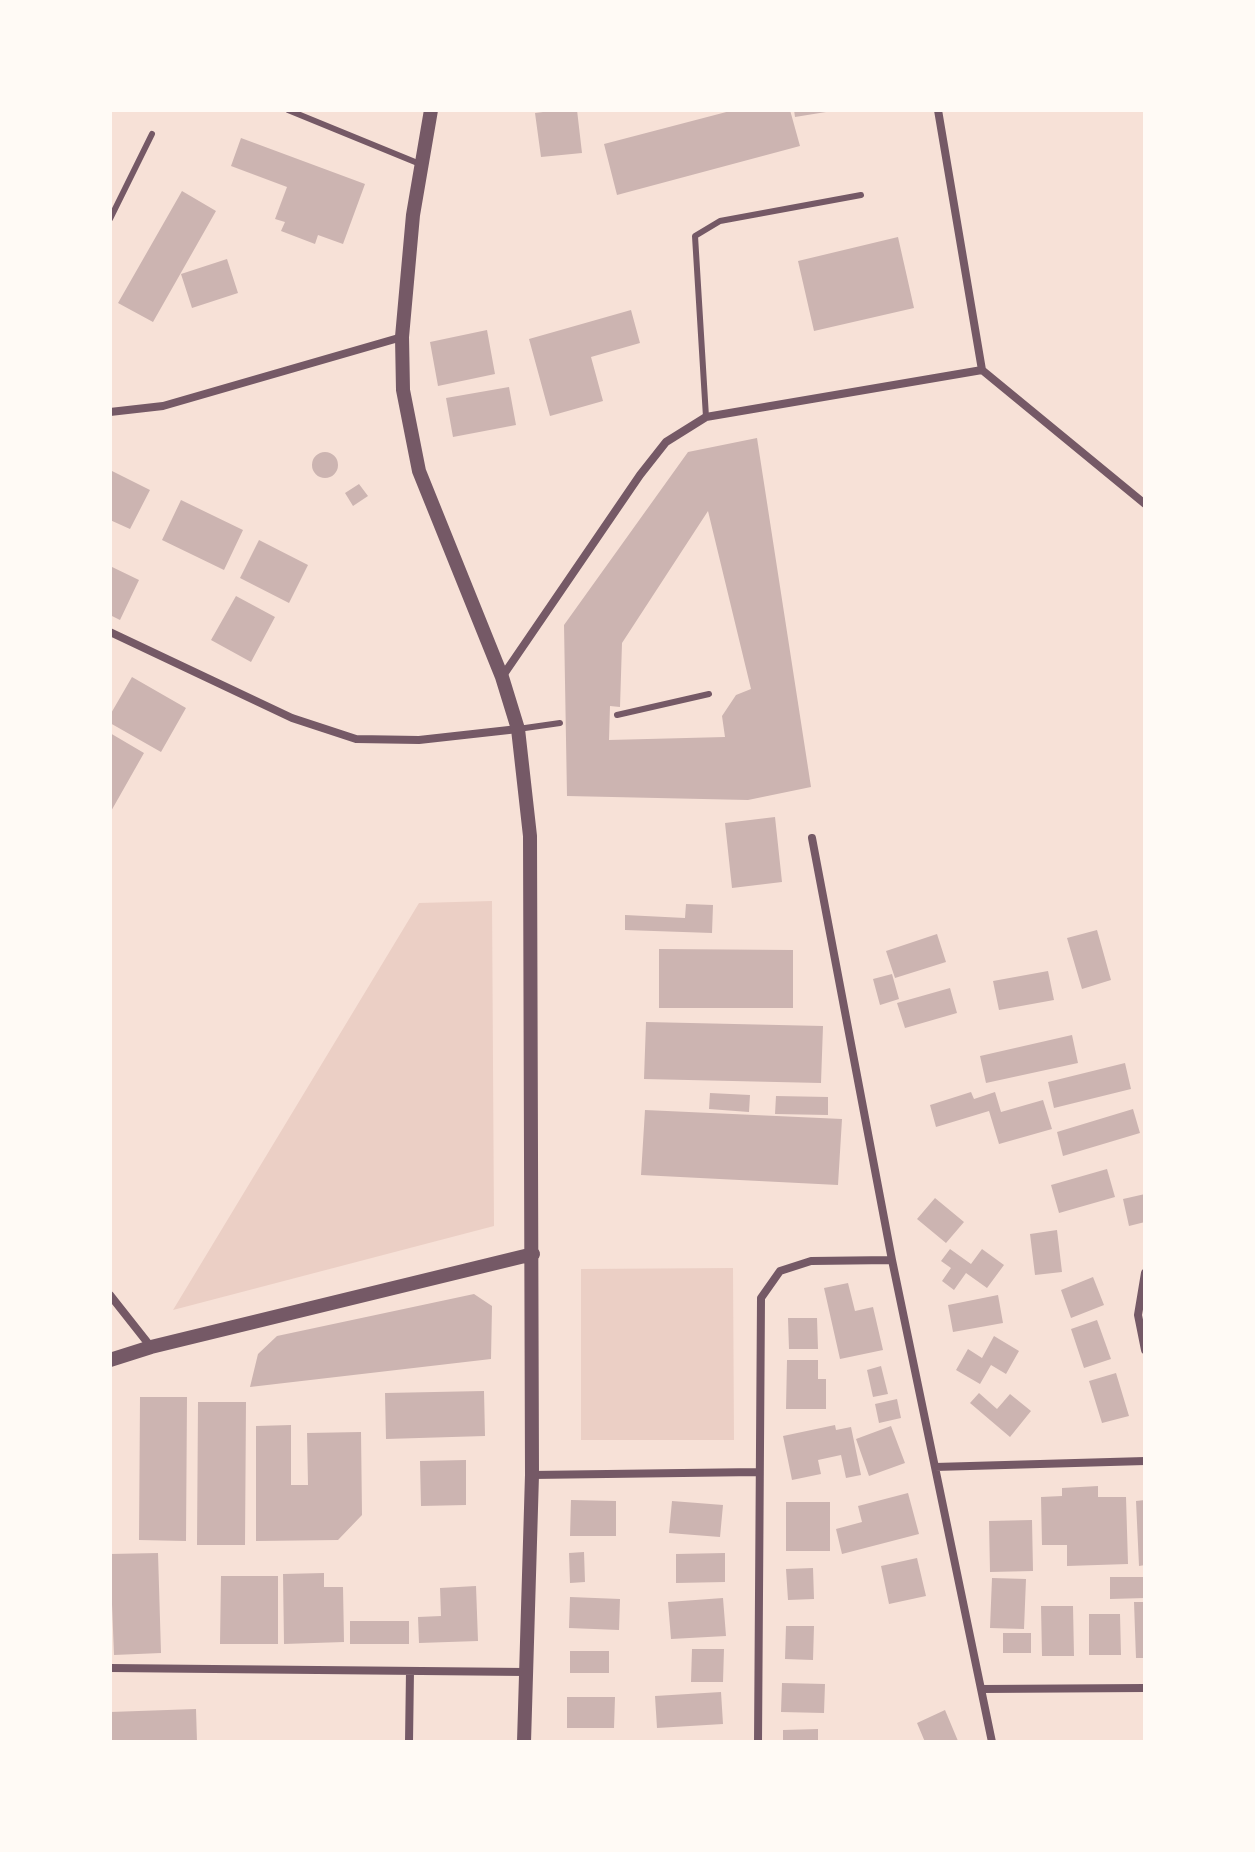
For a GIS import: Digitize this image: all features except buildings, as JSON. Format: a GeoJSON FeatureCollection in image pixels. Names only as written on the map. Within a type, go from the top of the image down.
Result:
{"type":"FeatureCollection","features":[{"type":"Feature","properties":{"kind":"street"},"geometry":{"type":"LineString","coordinates":[[431,110],[413,215],[402,337],[403,390],[419,471],[502,677],[518,729],[530,836],[532,1475],[524,1742]]}},
{"type":"Feature","properties":{"kind":"street"},"geometry":{"type":"LineString","coordinates":[[938,110],[982,370],[1145,504]]}},
{"type":"Feature","properties":{"kind":"street"},"geometry":{"type":"LineString","coordinates":[[110,412],[163,406],[402,337]]}},
{"type":"Feature","properties":{"kind":"street"},"geometry":{"type":"LineString","coordinates":[[502,677],[640,475],[666,442],[706,417],[982,370]]}},
{"type":"Feature","properties":{"kind":"street"},"geometry":{"type":"LineString","coordinates":[[110,632],[292,718],[356,739],[419,740],[518,729]]}},
{"type":"Feature","properties":{"kind":"street"},"geometry":{"type":"LineString","coordinates":[[812,838],[892,1260],[992,1742]]}},
{"type":"Feature","properties":{"kind":"street"},"geometry":{"type":"LineString","coordinates":[[110,1360],[151,1347],[533,1254]]}},
{"type":"Feature","properties":{"kind":"street"},"geometry":{"type":"LineString","coordinates":[[758,1742],[761,1298],[780,1271],[811,1261],[892,1260]]}},
{"type":"Feature","properties":{"kind":"street"},"geometry":{"type":"LineString","coordinates":[[1145,1273],[1138,1315],[1145,1350]]}},
{"type":"Feature","properties":{"kind":"street"},"geometry":{"type":"LineString","coordinates":[[110,1295],[151,1347]]}},
{"type":"Feature","properties":{"kind":"street"},"geometry":{"type":"LineString","coordinates":[[935,1467],[1145,1461]]}},
{"type":"Feature","properties":{"kind":"street"},"geometry":{"type":"LineString","coordinates":[[532,1475],[758,1472]]}},
{"type":"Feature","properties":{"kind":"street"},"geometry":{"type":"LineString","coordinates":[[110,1668],[525,1672]]}},
{"type":"Feature","properties":{"kind":"street"},"geometry":{"type":"LineString","coordinates":[[409,1742],[410,1671]]}},
{"type":"Feature","properties":{"kind":"street"},"geometry":{"type":"LineString","coordinates":[[981,1689],[1145,1688]]}},
{"type":"Feature","properties":{"kind":"lane"},"geometry":{"type":"LineString","coordinates":[[288,110],[423,165]]}},
{"type":"Feature","properties":{"kind":"lane"},"geometry":{"type":"LineString","coordinates":[[110,219],[152,134]]}},
{"type":"Feature","properties":{"kind":"lane"},"geometry":{"type":"LineString","coordinates":[[706,417],[695,236],[720,221],[861,195]]}},
{"type":"Feature","properties":{"kind":"lane"},"geometry":{"type":"LineString","coordinates":[[617,715],[709,694]]}},
{"type":"Feature","properties":{"kind":"lane"},"geometry":{"type":"LineString","coordinates":[[518,729],[560,723]]}},
{"type":"Feature","properties":{"kind":"shaded area"},"geometry":{"type":"Polygon","coordinates":[[[492,901],[494,1226],[173,1310],[419,903],[492,901]]]}},
{"type":"Feature","properties":{"kind":"shaded area"},"geometry":{"type":"Polygon","coordinates":[[[733,1268],[734,1440],[581,1440],[581,1269],[733,1268]]]}}]}
